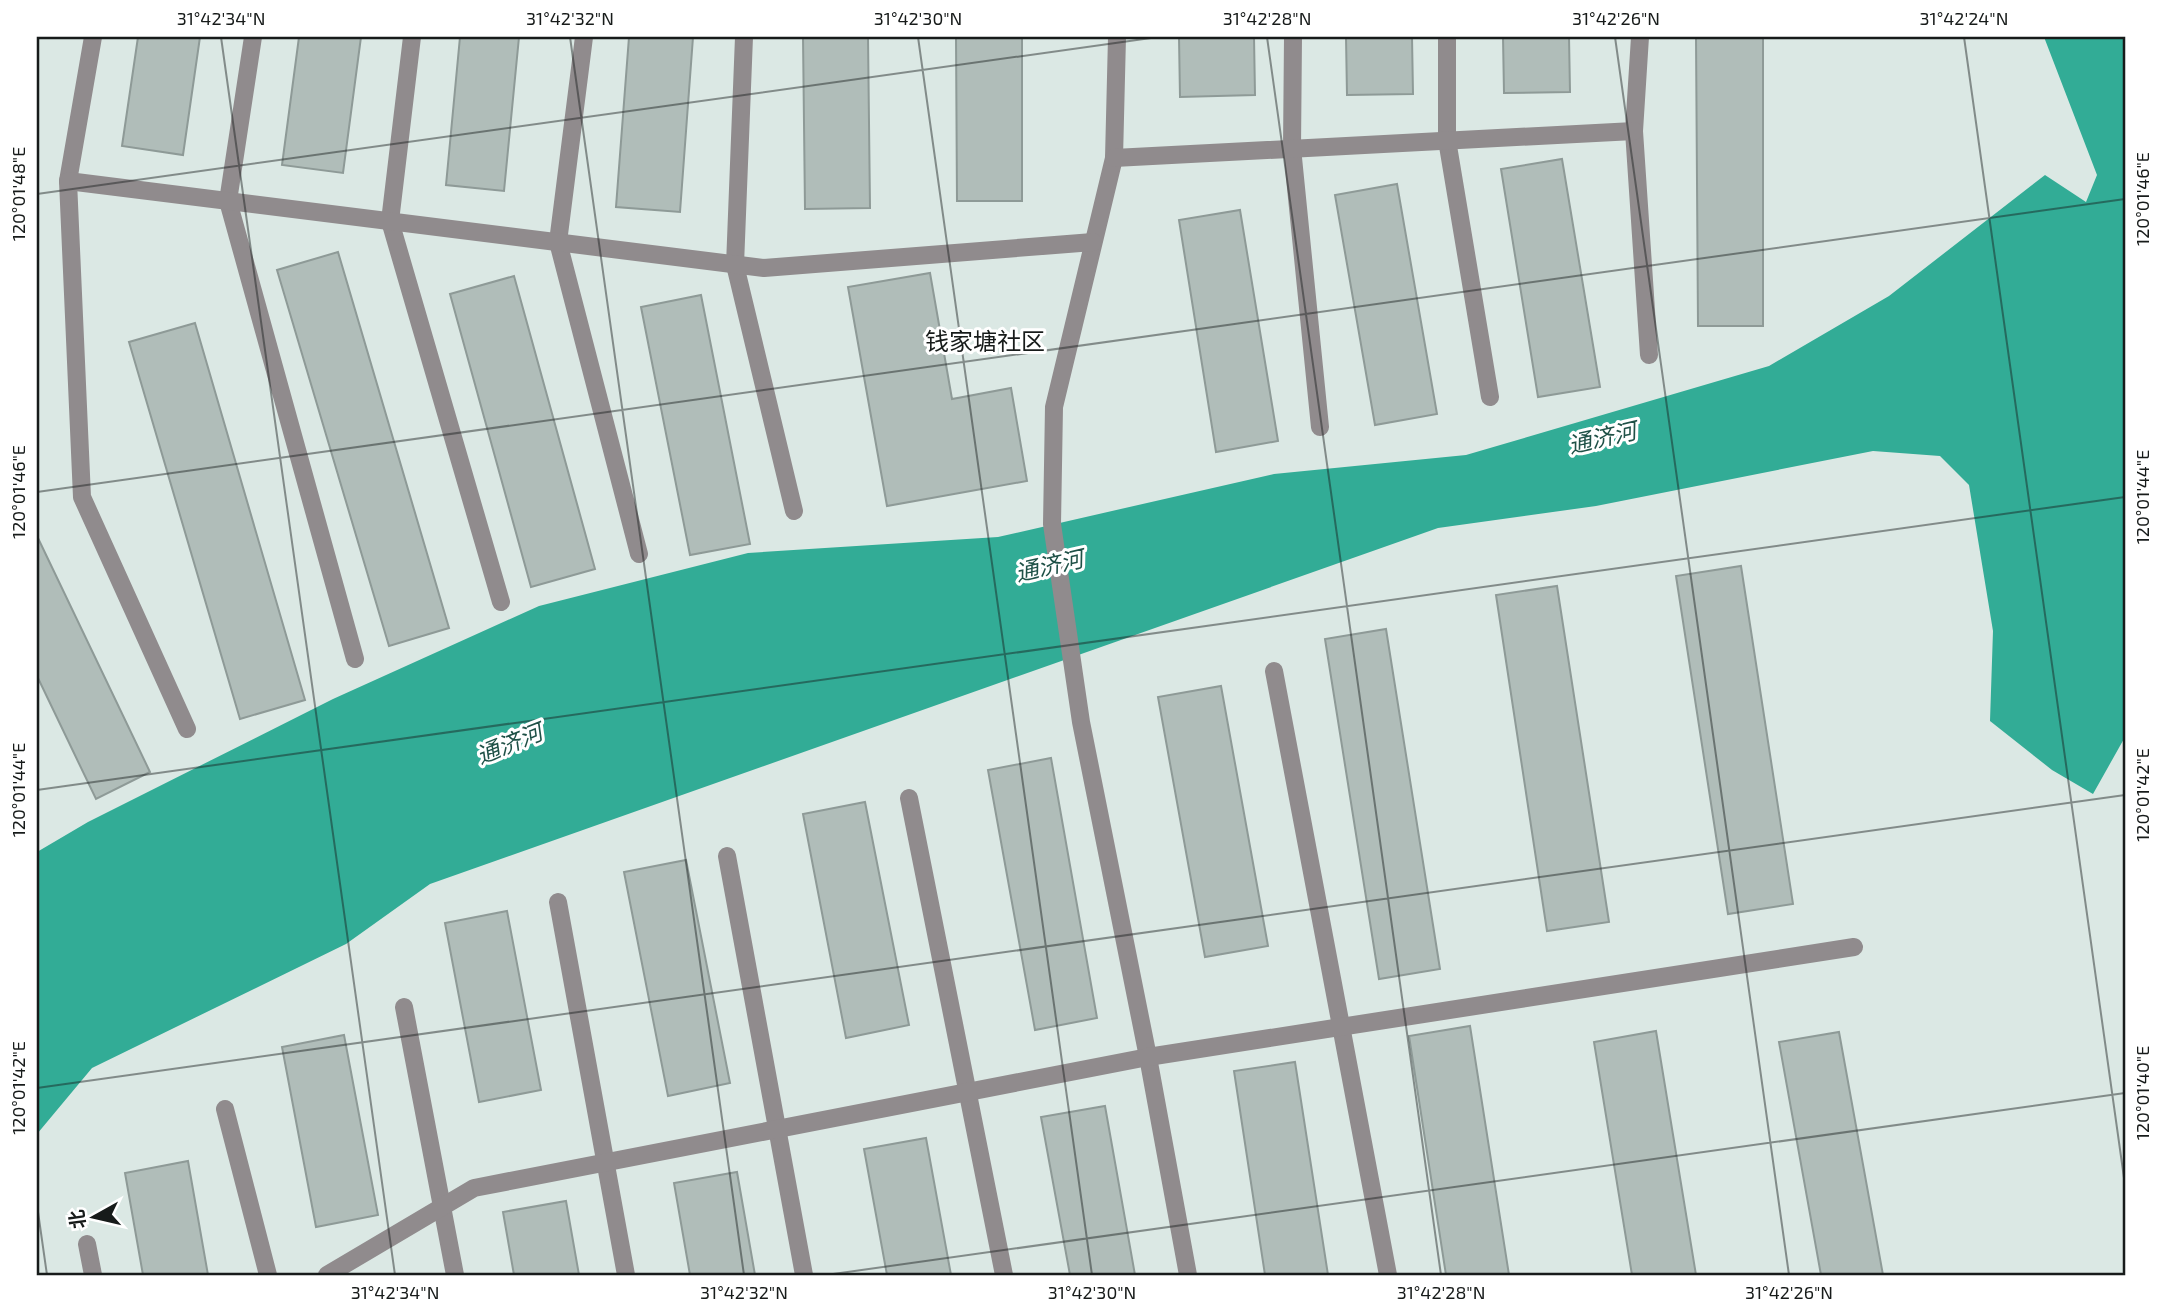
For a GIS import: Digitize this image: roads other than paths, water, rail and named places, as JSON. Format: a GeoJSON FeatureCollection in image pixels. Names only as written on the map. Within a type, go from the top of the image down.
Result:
{"type":"FeatureCollection","features":[{"type":"Feature","properties":{"kind":"lane"},"geometry":{"type":"LineString","coordinates":[[93,37],[68,181],[82,497],[187,729]]}},
{"type":"Feature","properties":{"kind":"lane"},"geometry":{"type":"LineString","coordinates":[[253,37],[228,201],[355,659]]}},
{"type":"Feature","properties":{"kind":"lane"},"geometry":{"type":"LineString","coordinates":[[412,37],[390,221],[501,602]]}},
{"type":"Feature","properties":{"kind":"lane"},"geometry":{"type":"LineString","coordinates":[[584,37],[558,242],[639,554]]}},
{"type":"Feature","properties":{"kind":"lane"},"geometry":{"type":"LineString","coordinates":[[744,37],[735,265],[794,510]]}},
{"type":"Feature","properties":{"kind":"lane"},"geometry":{"type":"LineString","coordinates":[[1116,37],[1114,158],[1054,407],[1052,524],[1081,722],[1149,1057],[1188,1275]]}},
{"type":"Feature","properties":{"kind":"lane"},"geometry":{"type":"LineString","coordinates":[[1293,37],[1292,148],[1320,427]]}},
{"type":"Feature","properties":{"kind":"lane"},"geometry":{"type":"LineString","coordinates":[[1447,37],[1447,140],[1490,397]]}},
{"type":"Feature","properties":{"kind":"lane"},"geometry":{"type":"LineString","coordinates":[[1640,37],[1634,131],[1649,355]]}},
{"type":"Feature","properties":{"kind":"lane"},"geometry":{"type":"LineString","coordinates":[[1114,158],[1634,131]]}},
{"type":"Feature","properties":{"kind":"lane"},"geometry":{"type":"LineString","coordinates":[[68,181],[764,268],[1093,242]]}},
{"type":"Feature","properties":{"kind":"lane"},"geometry":{"type":"LineString","coordinates":[[1273,671],[1388,1275]]}},
{"type":"Feature","properties":{"kind":"lane"},"geometry":{"type":"LineString","coordinates":[[909,798],[1004,1275]]}},
{"type":"Feature","properties":{"kind":"lane"},"geometry":{"type":"LineString","coordinates":[[727,856],[804,1275]]}},
{"type":"Feature","properties":{"kind":"lane"},"geometry":{"type":"LineString","coordinates":[[558,902],[626,1275]]}},
{"type":"Feature","properties":{"kind":"lane"},"geometry":{"type":"LineString","coordinates":[[327,1275],[474,1188],[1149,1057],[1854,947]]}},
{"type":"Feature","properties":{"kind":"lane"},"geometry":{"type":"LineString","coordinates":[[404,1007],[455,1275]]}},
{"type":"Feature","properties":{"kind":"lane"},"geometry":{"type":"LineString","coordinates":[[225,1109],[268,1275]]}},
{"type":"Feature","properties":{"kind":"lane"},"geometry":{"type":"LineString","coordinates":[[87,1244],[93,1275]]}},
{"type":"Feature","properties":{"kind":"water","name":"通济河"},"geometry":{"type":"Polygon","coordinates":[[[2044,37],[2125,37],[2125,737],[2093,794],[2052,770],[1990,721],[1993,631],[1969,485],[1940,456],[1873,451],[1596,506],[1438,528],[430,884],[346,944],[92,1068],[37,1134],[37,852],[88,822],[333,699],[539,606],[748,553],[998,537],[1274,474],[1466,455],[1769,366],[1889,296],[2045,175],[2086,202],[2097,175],[2044,37]]]}},
{"type":"Feature","properties":{"kind":"district","name":"钱家塘社区"},"geometry":{"type":"Point","coordinates":[985,340]}}]}
